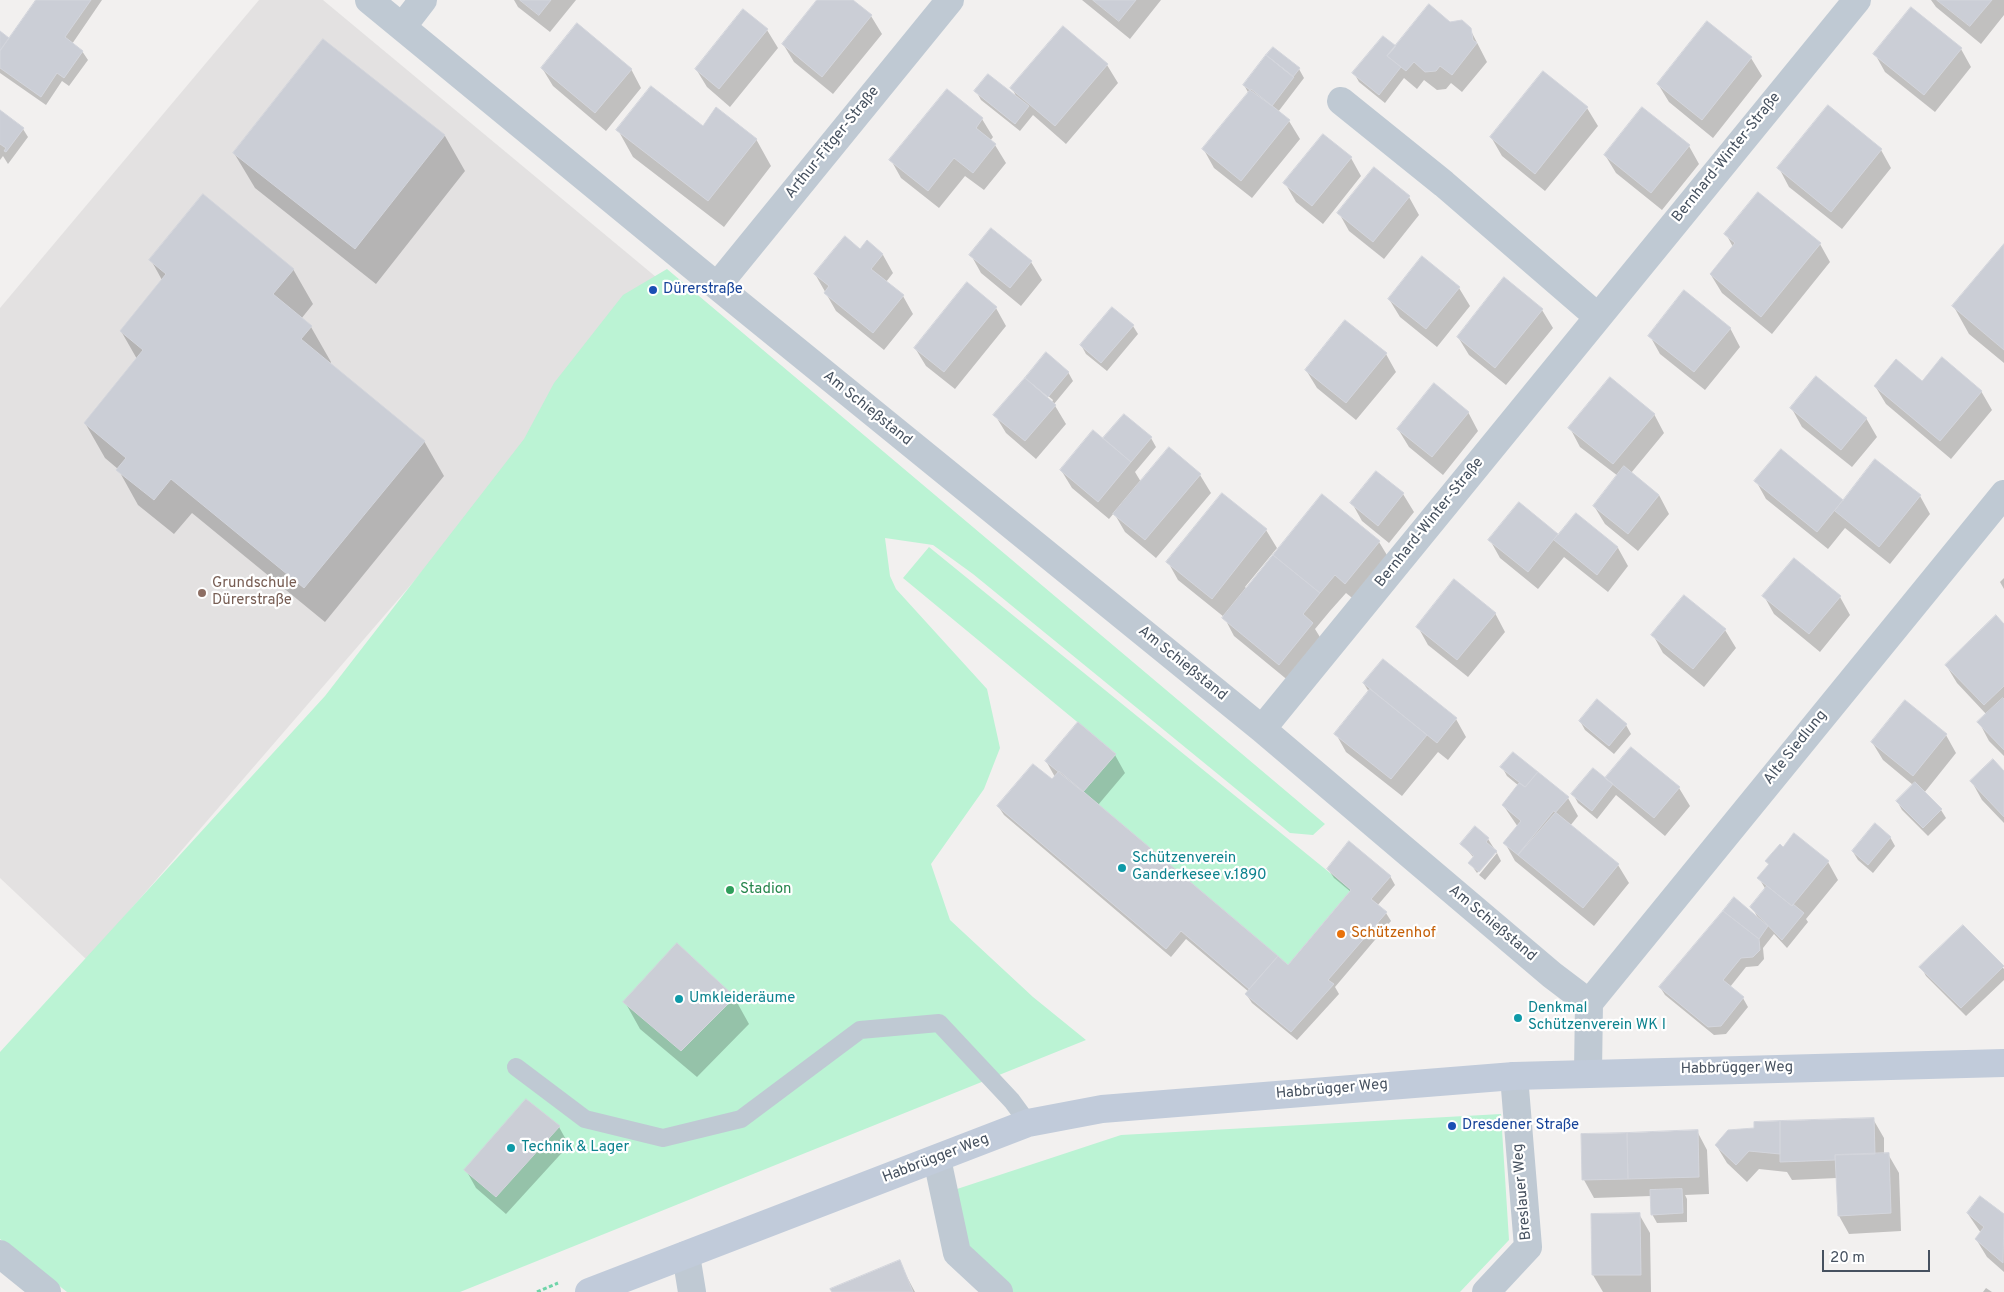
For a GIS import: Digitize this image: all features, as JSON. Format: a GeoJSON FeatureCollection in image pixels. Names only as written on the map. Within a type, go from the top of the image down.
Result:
{"type":"FeatureCollection","features":[{"type":"Feature","properties":{"kind":"street"},"geometry":{"type":"LineString","coordinates":[[369,0],[403,26],[716,286]]}},
{"type":"Feature","properties":{"kind":"street"},"geometry":{"type":"LineString","coordinates":[[403,26],[423,0]]}},
{"type":"Feature","properties":{"kind":"street","name":"Arthur-Fitger-Straße"},"geometry":{"type":"LineString","coordinates":[[716,286],[950,0]]}},
{"type":"Feature","properties":{"kind":"street","name":"Bernhard-Winter-Straße"},"geometry":{"type":"LineString","coordinates":[[1262,729],[1857,0]]}},
{"type":"Feature","properties":{"kind":"street"},"geometry":{"type":"LineString","coordinates":[[1341,101],[1444,184],[1598,317]]}},
{"type":"Feature","properties":{"kind":"street","name":"Am Schießstand"},"geometry":{"type":"LineString","coordinates":[[716,286],[1262,729],[1545,969],[1589,1003]]}},
{"type":"Feature","properties":{"kind":"street","name":"Alte Siedlung"},"geometry":{"type":"LineString","coordinates":[[1589,1003],[2004,494]]}},
{"type":"Feature","properties":{"kind":"street"},"geometry":{"type":"LineString","coordinates":[[1588,1072],[1589,1003]]}},
{"type":"Feature","properties":{"kind":"street","name":"Habbrügger Weg"},"geometry":{"type":"LineString","coordinates":[[589,1292],[1028,1123],[1102,1110],[1514,1076],[1588,1072],[2004,1063]]}},
{"type":"Feature","properties":{"kind":"street","name":"Breslauer Weg"},"geometry":{"type":"LineString","coordinates":[[1486,1292],[1528,1248],[1514,1076]]}},
{"type":"Feature","properties":{"kind":"street"},"geometry":{"type":"LineString","coordinates":[[937,1159],[957,1253],[999,1292]]}},
{"type":"Feature","properties":{"kind":"street"},"geometry":{"type":"LineString","coordinates":[[0,1254],[47,1292]]}},
{"type":"Feature","properties":{"kind":"street"},"geometry":{"type":"LineString","coordinates":[[686,1255],[692,1292]]}},
{"type":"Feature","properties":{"kind":"lane"},"geometry":{"type":"LineString","coordinates":[[516,1067],[585,1119],[663,1138],[741,1119],[860,1030],[939,1023],[1012,1101],[1028,1123]]}},
{"type":"Feature","properties":{"kind":"shaded area","name":"Grundschule Dürerstraße"},"geometry":{"type":"Polygon","coordinates":[[[259,0],[323,0],[668,287],[87,960],[0,878],[0,308],[259,0]]]}},
{"type":"Feature","properties":{"kind":"green space"},"geometry":{"type":"Polygon","coordinates":[[[667,269],[1325,824],[1313,835],[1290,833],[973,574],[933,545],[885,538],[890,576],[896,589],[987,689],[1000,748],[984,789],[931,864],[950,920],[1033,997],[1086,1040],[460,1292],[67,1292],[0,1239],[0,1052],[325,696],[524,439],[554,383],[623,295],[667,269]]]}},
{"type":"Feature","properties":{"kind":"green space"},"geometry":{"type":"Polygon","coordinates":[[[929,547],[1351,890],[1288,965],[1083,792],[1116,754],[903,578],[929,547]]]}},
{"type":"Feature","properties":{"kind":"green space"},"geometry":{"type":"Polygon","coordinates":[[[1501,1114],[1509,1240],[1460,1292],[1012,1292],[965,1250],[954,1190],[1121,1135],[1501,1114]]]}},
{"type":"Feature","properties":{"kind":"building"},"geometry":{"type":"Polygon","coordinates":[[[36,0],[91,0],[65,37],[83,51],[64,78],[57,73],[41,97],[0,68],[0,51],[36,0]]]}},
{"type":"Feature","properties":{"kind":"building"},"geometry":{"type":"Polygon","coordinates":[[[520,0],[551,0],[539,15],[520,0]]]}},
{"type":"Feature","properties":{"kind":"building"},"geometry":{"type":"Polygon","coordinates":[[[817,0],[853,0],[872,15],[822,77],[782,44],[817,0]]]}},
{"type":"Feature","properties":{"kind":"building"},"geometry":{"type":"Polygon","coordinates":[[[1093,0],[1136,0],[1119,21],[1093,0]]]}},
{"type":"Feature","properties":{"kind":"building"},"geometry":{"type":"Polygon","coordinates":[[[1937,0],[1992,0],[1970,26],[1937,0]]]}},
{"type":"Feature","properties":{"kind":"building"},"geometry":{"type":"Polygon","coordinates":[[[1429,4],[1450,22],[1462,20],[1471,28],[1473,40],[1477,43],[1452,75],[1440,66],[1436,71],[1425,72],[1414,62],[1406,71],[1387,56],[1429,4]]]}},
{"type":"Feature","properties":{"kind":"building"},"geometry":{"type":"Polygon","coordinates":[[[1911,7],[1962,48],[1924,95],[1873,54],[1911,7]]]}},
{"type":"Feature","properties":{"kind":"building"},"geometry":{"type":"Polygon","coordinates":[[[743,9],[768,29],[719,89],[695,69],[743,9]]]}},
{"type":"Feature","properties":{"kind":"building"},"geometry":{"type":"Polygon","coordinates":[[[1707,21],[1752,57],[1702,120],[1657,84],[1707,21]]]}},
{"type":"Feature","properties":{"kind":"building"},"geometry":{"type":"Polygon","coordinates":[[[577,23],[632,69],[595,113],[541,68],[577,23]]]}},
{"type":"Feature","properties":{"kind":"building"},"geometry":{"type":"Polygon","coordinates":[[[1063,26],[1108,64],[1055,126],[1010,88],[1063,26]]]}},
{"type":"Feature","properties":{"kind":"building"},"geometry":{"type":"Polygon","coordinates":[[[0,31],[9,38],[0,51],[0,31]]]}},
{"type":"Feature","properties":{"kind":"building"},"geometry":{"type":"Polygon","coordinates":[[[1383,36],[1396,46],[1387,56],[1401,67],[1379,95],[1352,73],[1383,36]]]}},
{"type":"Feature","properties":{"kind":"building"},"geometry":{"type":"Polygon","coordinates":[[[323,39],[445,135],[355,249],[233,153],[323,39]]]}},
{"type":"Feature","properties":{"kind":"building"},"geometry":{"type":"Polygon","coordinates":[[[1273,47],[1300,68],[1293,77],[1266,55],[1273,47]]]}},
{"type":"Feature","properties":{"kind":"building"},"geometry":{"type":"Polygon","coordinates":[[[1266,55],[1294,77],[1272,106],[1243,85],[1266,55]]]}},
{"type":"Feature","properties":{"kind":"building"},"geometry":{"type":"Polygon","coordinates":[[[1543,71],[1588,107],[1535,174],[1490,137],[1543,71]]]}},
{"type":"Feature","properties":{"kind":"building"},"geometry":{"type":"Polygon","coordinates":[[[988,74],[1029,106],[1015,124],[974,91],[988,74]]]}},
{"type":"Feature","properties":{"kind":"building"},"geometry":{"type":"Polygon","coordinates":[[[651,86],[703,126],[716,107],[757,139],[708,201],[616,130],[651,86]]]}},
{"type":"Feature","properties":{"kind":"building"},"geometry":{"type":"Polygon","coordinates":[[[947,89],[983,118],[976,128],[996,144],[973,173],[954,158],[928,191],[889,160],[947,89]]]}},
{"type":"Feature","properties":{"kind":"building"},"geometry":{"type":"Polygon","coordinates":[[[1251,89],[1290,120],[1241,181],[1202,149],[1251,89]]]}},
{"type":"Feature","properties":{"kind":"building"},"geometry":{"type":"Polygon","coordinates":[[[1828,105],[1882,149],[1831,212],[1777,168],[1828,105]]]}},
{"type":"Feature","properties":{"kind":"building"},"geometry":{"type":"Polygon","coordinates":[[[1642,107],[1690,145],[1651,193],[1604,155],[1642,107]]]}},
{"type":"Feature","properties":{"kind":"building"},"geometry":{"type":"Polygon","coordinates":[[[0,110],[24,128],[6,152],[4,151],[6,148],[0,144],[0,110]]]}},
{"type":"Feature","properties":{"kind":"building"},"geometry":{"type":"Polygon","coordinates":[[[1323,134],[1352,157],[1312,206],[1283,183],[1323,134]]]}},
{"type":"Feature","properties":{"kind":"building"},"geometry":{"type":"Polygon","coordinates":[[[1374,167],[1410,196],[1373,242],[1337,213],[1374,167]]]}},
{"type":"Feature","properties":{"kind":"building"},"geometry":{"type":"Polygon","coordinates":[[[1758,192],[1821,243],[1761,317],[1710,274],[1735,243],[1724,234],[1758,192]]]}},
{"type":"Feature","properties":{"kind":"building"},"geometry":{"type":"Polygon","coordinates":[[[203,194],[294,269],[273,294],[312,326],[301,339],[425,441],[304,588],[171,479],[154,500],[116,470],[126,458],[84,423],[143,350],[120,331],[166,274],[149,260],[203,194]]]}},
{"type":"Feature","properties":{"kind":"building"},"geometry":{"type":"Polygon","coordinates":[[[991,228],[1032,261],[1010,288],[969,255],[991,228]]]}},
{"type":"Feature","properties":{"kind":"building"},"geometry":{"type":"Polygon","coordinates":[[[845,236],[860,249],[867,240],[883,254],[871,269],[904,295],[873,333],[824,293],[829,286],[814,274],[845,236]]]}},
{"type":"Feature","properties":{"kind":"building"},"geometry":{"type":"Polygon","coordinates":[[[2004,244],[2004,350],[1952,306],[2004,244]]]}},
{"type":"Feature","properties":{"kind":"building"},"geometry":{"type":"Polygon","coordinates":[[[1422,256],[1460,287],[1426,329],[1388,299],[1422,256]]]}},
{"type":"Feature","properties":{"kind":"building"},"geometry":{"type":"Polygon","coordinates":[[[1504,277],[1543,309],[1495,368],[1457,337],[1504,277]]]}},
{"type":"Feature","properties":{"kind":"building"},"geometry":{"type":"Polygon","coordinates":[[[967,282],[997,307],[944,372],[914,348],[967,282]]]}},
{"type":"Feature","properties":{"kind":"building"},"geometry":{"type":"Polygon","coordinates":[[[1684,290],[1731,328],[1694,372],[1648,336],[1684,290]]]}},
{"type":"Feature","properties":{"kind":"building"},"geometry":{"type":"Polygon","coordinates":[[[1112,307],[1134,325],[1101,363],[1080,345],[1112,307]]]}},
{"type":"Feature","properties":{"kind":"building"},"geometry":{"type":"Polygon","coordinates":[[[1345,320],[1387,353],[1346,403],[1305,370],[1345,320]]]}},
{"type":"Feature","properties":{"kind":"building"},"geometry":{"type":"Polygon","coordinates":[[[1046,352],[1069,372],[1048,397],[1025,378],[1046,352]]]}},
{"type":"Feature","properties":{"kind":"building"},"geometry":{"type":"Polygon","coordinates":[[[1942,357],[1982,391],[1940,441],[1874,386],[1896,359],[1922,381],[1942,357]]]}},
{"type":"Feature","properties":{"kind":"building"},"geometry":{"type":"Polygon","coordinates":[[[1816,376],[1867,418],[1841,450],[1790,408],[1816,376]]]}},
{"type":"Feature","properties":{"kind":"building"},"geometry":{"type":"Polygon","coordinates":[[[1610,377],[1655,414],[1613,464],[1568,428],[1610,377]]]}},
{"type":"Feature","properties":{"kind":"building"},"geometry":{"type":"Polygon","coordinates":[[[1025,378],[1056,405],[1025,441],[993,415],[1025,378]]]}},
{"type":"Feature","properties":{"kind":"building"},"geometry":{"type":"Polygon","coordinates":[[[1434,383],[1469,412],[1432,457],[1397,429],[1434,383]]]}},
{"type":"Feature","properties":{"kind":"building"},"geometry":{"type":"Polygon","coordinates":[[[1124,414],[1152,437],[1131,462],[1103,438],[1124,414]]]}},
{"type":"Feature","properties":{"kind":"building"},"geometry":{"type":"Polygon","coordinates":[[[1093,430],[1131,462],[1098,502],[1060,470],[1093,430]]]}},
{"type":"Feature","properties":{"kind":"building"},"geometry":{"type":"Polygon","coordinates":[[[1169,447],[1201,474],[1145,540],[1113,514],[1169,447]]]}},
{"type":"Feature","properties":{"kind":"building"},"geometry":{"type":"Polygon","coordinates":[[[1781,449],[1843,500],[1817,532],[1754,481],[1781,449]]]}},
{"type":"Feature","properties":{"kind":"building"},"geometry":{"type":"Polygon","coordinates":[[[1875,459],[1921,495],[1879,547],[1835,511],[1875,459]]]}},
{"type":"Feature","properties":{"kind":"building"},"geometry":{"type":"Polygon","coordinates":[[[1624,466],[1659,495],[1628,534],[1593,506],[1624,466]]]}},
{"type":"Feature","properties":{"kind":"building"},"geometry":{"type":"Polygon","coordinates":[[[1376,471],[1404,493],[1378,526],[1350,503],[1376,471]]]}},
{"type":"Feature","properties":{"kind":"building"},"geometry":{"type":"Polygon","coordinates":[[[1222,493],[1267,529],[1212,599],[1166,562],[1222,493]]]}},
{"type":"Feature","properties":{"kind":"building"},"geometry":{"type":"Polygon","coordinates":[[[1322,494],[1380,541],[1345,584],[1335,575],[1320,593],[1273,555],[1322,494]]]}},
{"type":"Feature","properties":{"kind":"building"},"geometry":{"type":"Polygon","coordinates":[[[1519,502],[1558,534],[1528,572],[1488,540],[1519,502]]]}},
{"type":"Feature","properties":{"kind":"building"},"geometry":{"type":"Polygon","coordinates":[[[1576,513],[1618,547],[1597,575],[1554,540],[1576,513]]]}},
{"type":"Feature","properties":{"kind":"building"},"geometry":{"type":"Polygon","coordinates":[[[1273,555],[1320,593],[1303,614],[1313,623],[1279,665],[1222,618],[1273,555]]]}},
{"type":"Feature","properties":{"kind":"building"},"geometry":{"type":"Polygon","coordinates":[[[1794,558],[1841,596],[1809,634],[1762,596],[1794,558]]]}},
{"type":"Feature","properties":{"kind":"building"},"geometry":{"type":"Polygon","coordinates":[[[1454,579],[1496,613],[1457,660],[1416,627],[1454,579]]]}},
{"type":"Feature","properties":{"kind":"building"},"geometry":{"type":"Polygon","coordinates":[[[1684,595],[1726,629],[1693,669],[1651,635],[1684,595]]]}},
{"type":"Feature","properties":{"kind":"building"},"geometry":{"type":"Polygon","coordinates":[[[1996,615],[2004,624],[2004,686],[1984,705],[1945,665],[1996,615]]]}},
{"type":"Feature","properties":{"kind":"building"},"geometry":{"type":"Polygon","coordinates":[[[1383,659],[1457,718],[1437,743],[1363,683],[1383,659]]]}},
{"type":"Feature","properties":{"kind":"building"},"geometry":{"type":"Polygon","coordinates":[[[1370,689],[1427,735],[1391,779],[1334,734],[1370,689]]]}},
{"type":"Feature","properties":{"kind":"building"},"geometry":{"type":"Polygon","coordinates":[[[1597,699],[1627,724],[1609,746],[1579,721],[1597,699]]]}},
{"type":"Feature","properties":{"kind":"building"},"geometry":{"type":"Polygon","coordinates":[[[2004,699],[2004,750],[1977,722],[2004,699]]]}},
{"type":"Feature","properties":{"kind":"building"},"geometry":{"type":"Polygon","coordinates":[[[1905,700],[1947,734],[1913,776],[1871,742],[1905,700]]]}},
{"type":"Feature","properties":{"kind":"building"},"geometry":{"type":"Polygon","coordinates":[[[1078,722],[1116,754],[1083,792],[1045,761],[1078,722]]]}},
{"type":"Feature","properties":{"kind":"building"},"geometry":{"type":"Polygon","coordinates":[[[1631,747],[1680,787],[1654,818],[1605,778],[1631,747]]]}},
{"type":"Feature","properties":{"kind":"building"},"geometry":{"type":"Polygon","coordinates":[[[1513,752],[1538,772],[1525,787],[1500,767],[1513,752]]]}},
{"type":"Feature","properties":{"kind":"building"},"geometry":{"type":"Polygon","coordinates":[[[1993,759],[2004,771],[2004,817],[1970,781],[1993,759]]]}},
{"type":"Feature","properties":{"kind":"building","name":"Schützenverein Ganderkesee v.1890"},"geometry":{"type":"Polygon","coordinates":[[[1033,764],[1052,779],[1059,771],[1278,956],[1249,989],[1181,931],[1166,949],[997,806],[1033,764]]]}},
{"type":"Feature","properties":{"kind":"building"},"geometry":{"type":"Polygon","coordinates":[[[1593,768],[1613,784],[1592,811],[1571,794],[1593,768]]]}},
{"type":"Feature","properties":{"kind":"building"},"geometry":{"type":"Polygon","coordinates":[[[1538,772],[1569,797],[1518,855],[1503,843],[1521,821],[1502,805],[1519,783],[1525,787],[1538,772]]]}},
{"type":"Feature","properties":{"kind":"building"},"geometry":{"type":"Polygon","coordinates":[[[1915,782],[1942,809],[1923,828],[1896,801],[1915,782]]]}},
{"type":"Feature","properties":{"kind":"building"},"geometry":{"type":"Polygon","coordinates":[[[1554,811],[1619,864],[1583,908],[1518,855],[1554,811]]]}},
{"type":"Feature","properties":{"kind":"building"},"geometry":{"type":"Polygon","coordinates":[[[1875,823],[1891,837],[1868,865],[1852,851],[1875,823]]]}},
{"type":"Feature","properties":{"kind":"building"},"geometry":{"type":"Polygon","coordinates":[[[1475,826],[1489,838],[1486,842],[1497,851],[1479,872],[1468,863],[1474,856],[1460,844],[1475,826]]]}},
{"type":"Feature","properties":{"kind":"building"},"geometry":{"type":"Polygon","coordinates":[[[1794,833],[1829,861],[1792,906],[1757,878],[1769,864],[1765,861],[1780,844],[1783,847],[1794,833]]]}},
{"type":"Feature","properties":{"kind":"building","name":"Schützenhof"},"geometry":{"type":"Polygon","coordinates":[[[1349,841],[1391,876],[1371,899],[1387,912],[1328,980],[1334,984],[1291,1032],[1245,994],[1278,956],[1288,965],[1351,890],[1327,869],[1349,841]]]}},
{"type":"Feature","properties":{"kind":"building"},"geometry":{"type":"Polygon","coordinates":[[[1767,886],[1804,913],[1782,940],[1750,907],[1767,886]]]}},
{"type":"Feature","properties":{"kind":"building"},"geometry":{"type":"Polygon","coordinates":[[[1734,897],[1768,926],[1759,939],[1723,911],[1734,897]]]}},
{"type":"Feature","properties":{"kind":"building"},"geometry":{"type":"Polygon","coordinates":[[[1723,911],[1759,939],[1760,950],[1753,957],[1741,958],[1723,980],[1744,997],[1721,1026],[1708,1027],[1659,987],[1723,911]]]}},
{"type":"Feature","properties":{"kind":"building"},"geometry":{"type":"Polygon","coordinates":[[[1963,925],[2004,966],[1961,1008],[1919,967],[1963,925]]]}},
{"type":"Feature","properties":{"kind":"building","name":"Umkleideräume"},"geometry":{"type":"Polygon","coordinates":[[[677,943],[735,997],[681,1051],[623,1002],[677,943]]]}},
{"type":"Feature","properties":{"kind":"building","name":"Technik & Lager"},"geometry":{"type":"Polygon","coordinates":[[[526,1099],[560,1126],[496,1197],[464,1170],[526,1099]]]}},
{"type":"Feature","properties":{"kind":"building"},"geometry":{"type":"Polygon","coordinates":[[[1874,1118],[1875,1154],[1835,1155],[1835,1160],[1780,1162],[1780,1121],[1874,1118]]]}},
{"type":"Feature","properties":{"kind":"building"},"geometry":{"type":"Polygon","coordinates":[[[1780,1121],[1780,1154],[1749,1151],[1736,1165],[1715,1145],[1728,1130],[1754,1128],[1754,1122],[1780,1121]]]}},
{"type":"Feature","properties":{"kind":"building"},"geometry":{"type":"Polygon","coordinates":[[[1698,1130],[1699,1177],[1628,1179],[1627,1133],[1698,1130]]]}},
{"type":"Feature","properties":{"kind":"building"},"geometry":{"type":"Polygon","coordinates":[[[1627,1133],[1628,1179],[1582,1180],[1581,1134],[1627,1133]]]}},
{"type":"Feature","properties":{"kind":"building"},"geometry":{"type":"Polygon","coordinates":[[[1889,1153],[1891,1213],[1838,1216],[1835,1155],[1889,1153]]]}},
{"type":"Feature","properties":{"kind":"building"},"geometry":{"type":"Polygon","coordinates":[[[1682,1189],[1683,1213],[1651,1215],[1650,1190],[1682,1189]]]}},
{"type":"Feature","properties":{"kind":"building"},"geometry":{"type":"Polygon","coordinates":[[[1980,1196],[2004,1214],[2003,1263],[1975,1239],[1984,1227],[1967,1213],[1980,1196]]]}},
{"type":"Feature","properties":{"kind":"building"},"geometry":{"type":"Polygon","coordinates":[[[1640,1213],[1641,1275],[1592,1275],[1591,1214],[1640,1213]]]}},
{"type":"Feature","properties":{"kind":"building"},"geometry":{"type":"Polygon","coordinates":[[[900,1260],[913,1292],[832,1292],[830,1289],[900,1260]]]}},
{"type":"Feature","properties":{"kind":"place","name":"Dürerstraße"},"geometry":{"type":"Point","coordinates":[653,290]}},
{"type":"Feature","properties":{"kind":"place","name":"Grundschule Dürerstraße"},"geometry":{"type":"Point","coordinates":[202,593]}},
{"type":"Feature","properties":{"kind":"place","name":"Schützenverein Ganderkesee v.1890"},"geometry":{"type":"Point","coordinates":[1122,868]}},
{"type":"Feature","properties":{"kind":"place","name":"Stadion"},"geometry":{"type":"Point","coordinates":[730,890]}},
{"type":"Feature","properties":{"kind":"place","name":"Schützenhof"},"geometry":{"type":"Point","coordinates":[1341,934]}},
{"type":"Feature","properties":{"kind":"place","name":"Umkleideräume"},"geometry":{"type":"Point","coordinates":[679,999]}},
{"type":"Feature","properties":{"kind":"place","name":"Denkmal Schützenverein WK I"},"geometry":{"type":"Point","coordinates":[1518,1018]}},
{"type":"Feature","properties":{"kind":"place","name":"Dresdener Straße"},"geometry":{"type":"Point","coordinates":[1452,1126]}},
{"type":"Feature","properties":{"kind":"place","name":"Technik & Lager"},"geometry":{"type":"Point","coordinates":[511,1148]}}]}
